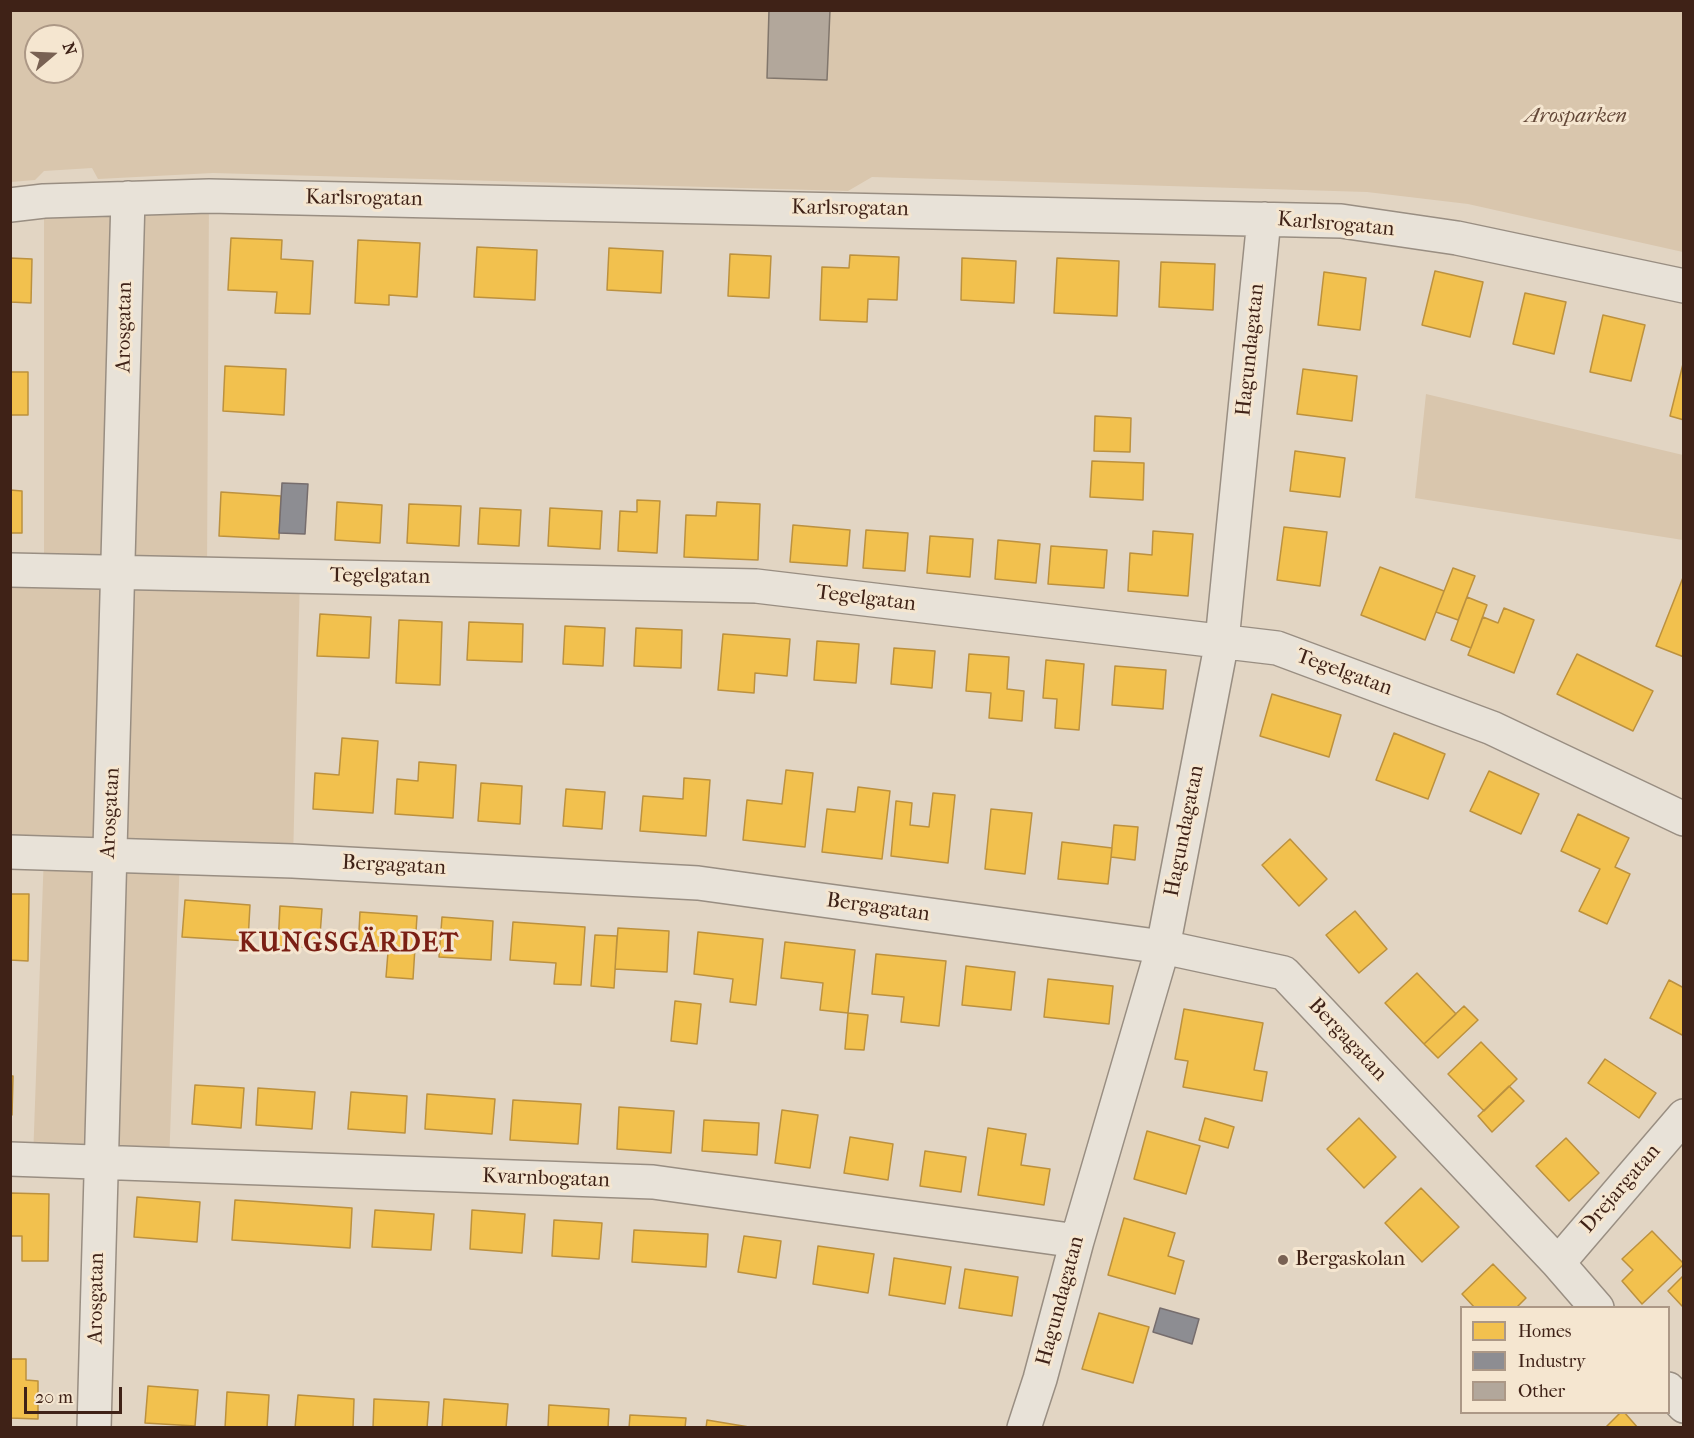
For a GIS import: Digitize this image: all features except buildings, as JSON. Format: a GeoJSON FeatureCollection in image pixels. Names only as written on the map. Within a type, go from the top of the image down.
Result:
{"type":"FeatureCollection","features":[{"type":"Feature","properties":{"kind":"street","name":"Karlsrogatan"},"geometry":{"type":"LineString","coordinates":[[10,205],[44,201],[209,196],[1341,221],[1457,238],[1683,286]]}},
{"type":"Feature","properties":{"kind":"street","name":"Arosgatan"},"geometry":{"type":"LineString","coordinates":[[94,1428],[128,198]]}},
{"type":"Feature","properties":{"kind":"street","name":"Hagundagatan"},"geometry":{"type":"LineString","coordinates":[[1024,1428],[1163,946],[1222,641],[1264,219]]}},
{"type":"Feature","properties":{"kind":"street","name":"Tegelgatan"},"geometry":{"type":"LineString","coordinates":[[10,570],[756,585],[1277,648],[1492,728],[1683,819]]}},
{"type":"Feature","properties":{"kind":"street","name":"Bergagatan"},"geometry":{"type":"LineString","coordinates":[[10,852],[293,861],[698,883],[1163,946],[1284,973],[1558,1263],[1595,1306]]}},
{"type":"Feature","properties":{"kind":"street","name":"Drejargatan"},"geometry":{"type":"LineString","coordinates":[[1558,1263],[1683,1116]]}},
{"type":"Feature","properties":{"kind":"street","name":"Kvarnbogatan"},"geometry":{"type":"LineString","coordinates":[[10,1159],[653,1182],[1077,1241]]}},
{"type":"Feature","properties":{"kind":"street"},"geometry":{"type":"LineString","coordinates":[[1670,1391],[1683,1406]]}},
{"type":"Feature","properties":{"kind":"green space","name":"Arosparken"},"geometry":{"type":"Polygon","coordinates":[[[11,11],[1683,11],[1683,252],[1468,204],[1367,192],[872,177],[848,191],[213,173],[98,179],[92,168],[44,171],[35,180],[11,182],[11,11]]]}},
{"type":"Feature","properties":{"kind":"green space"},"geometry":{"type":"Polygon","coordinates":[[[209,196],[207,572],[300,575],[293,861],[180,855],[169,1165],[33,1159],[44,853],[11,852],[11,570],[44,570],[44,201],[209,196]]]}},
{"type":"Feature","properties":{"kind":"green space"},"geometry":{"type":"Polygon","coordinates":[[[1426,394],[1683,455],[1683,540],[1415,498],[1426,394]]]}},
{"type":"Feature","properties":{"kind":"place","name":"Bergaskolan"},"geometry":{"type":"Point","coordinates":[1283,1260]}},
{"type":"Feature","properties":{"kind":"district","name":"KUNGSGÄRDET"},"geometry":{"type":"Point","coordinates":[349,944]}}]}
